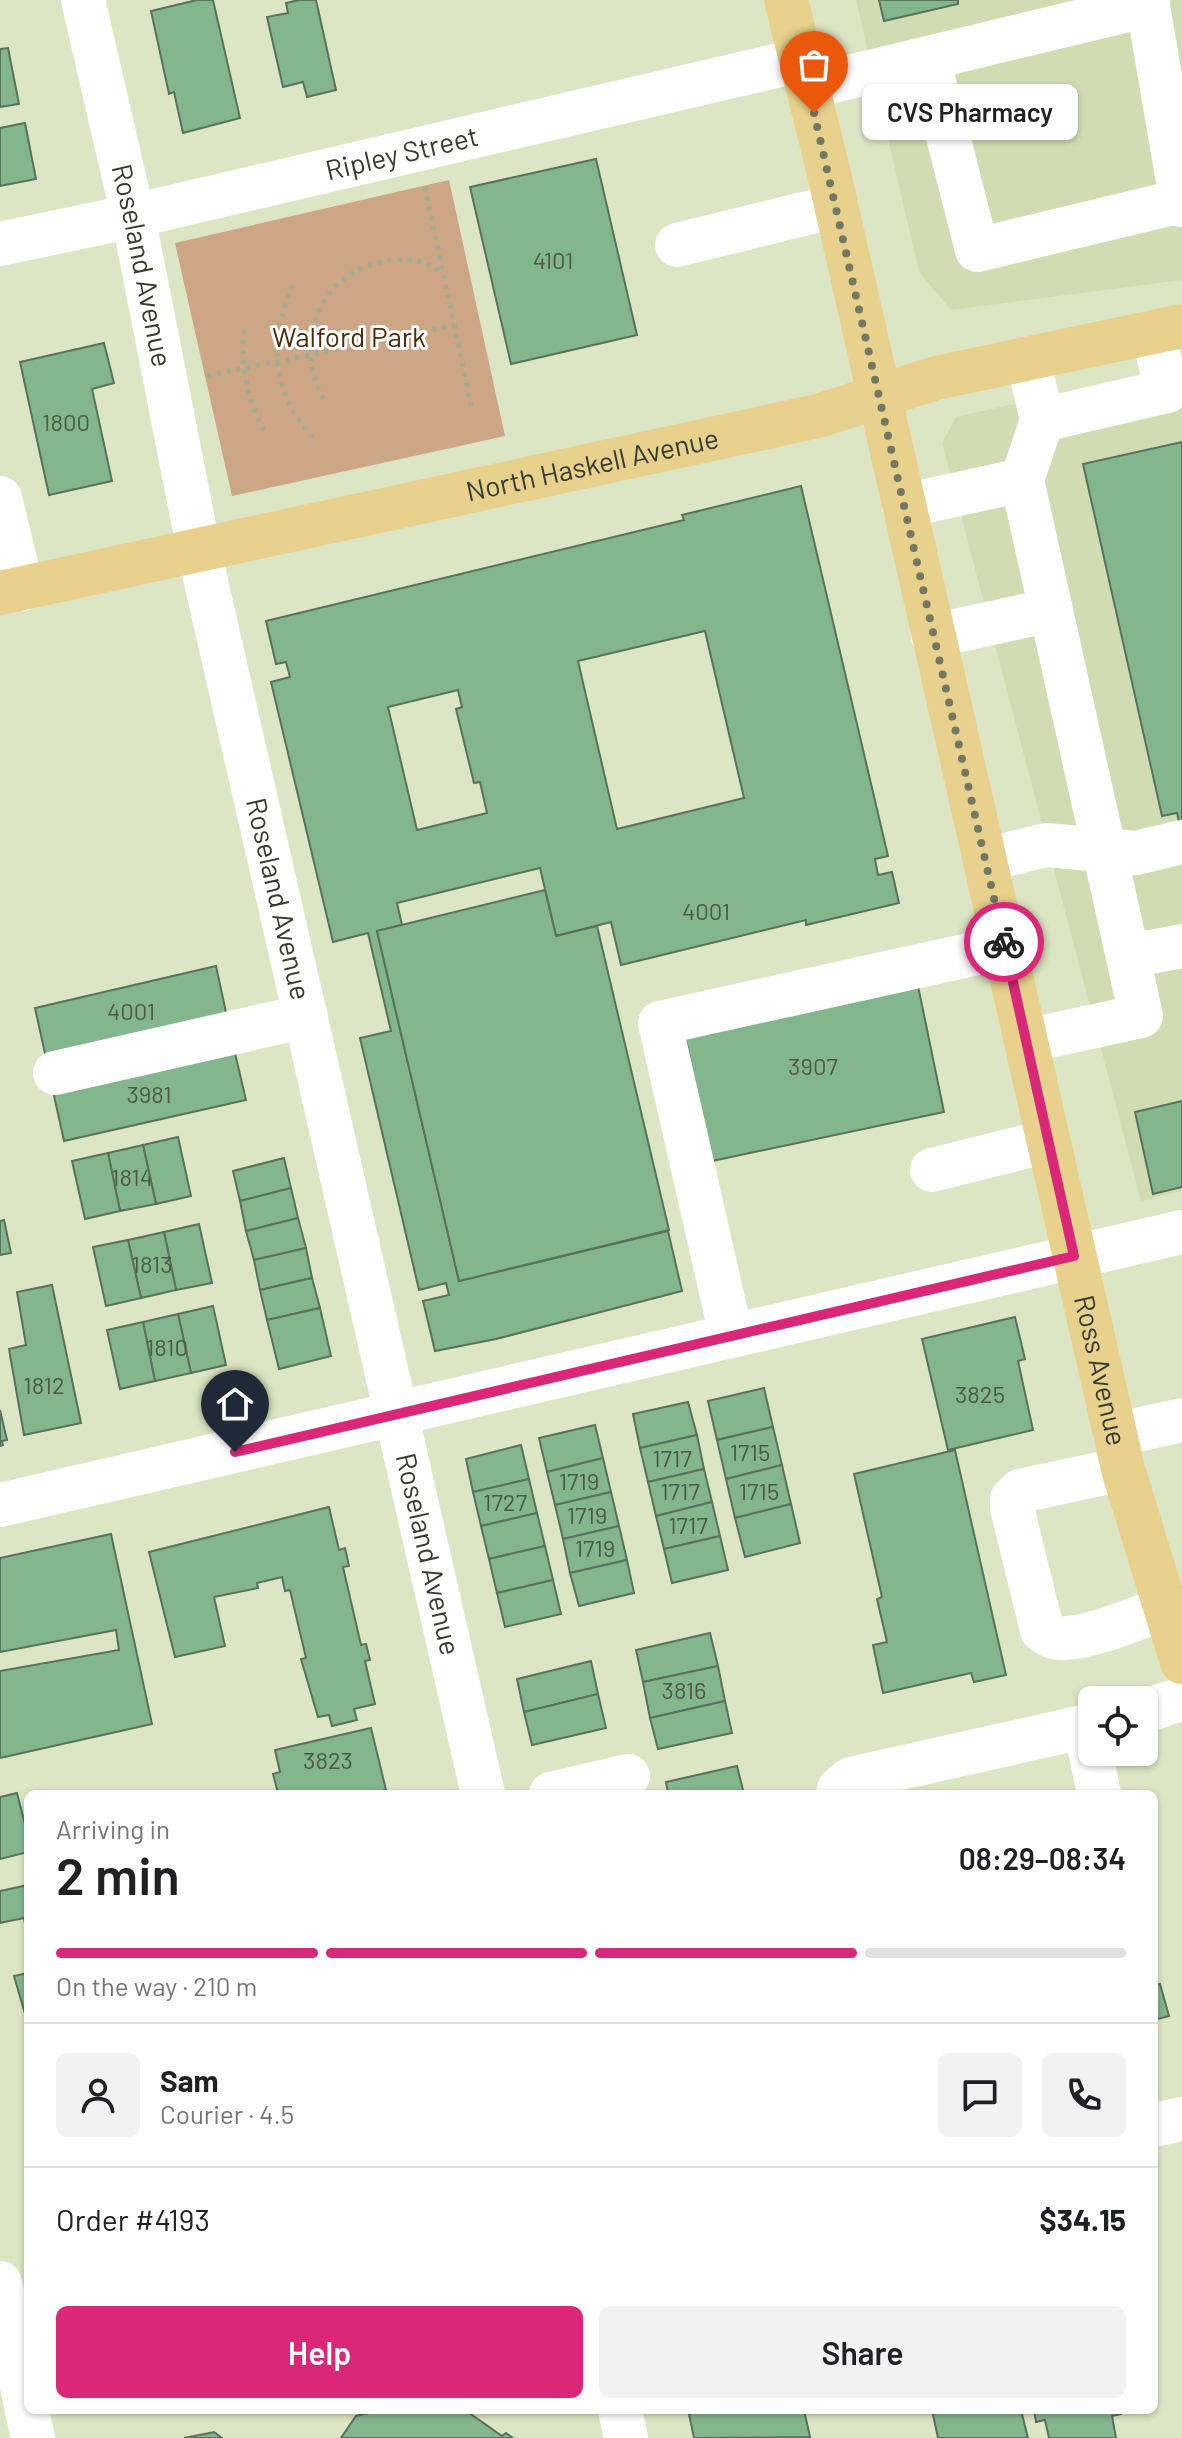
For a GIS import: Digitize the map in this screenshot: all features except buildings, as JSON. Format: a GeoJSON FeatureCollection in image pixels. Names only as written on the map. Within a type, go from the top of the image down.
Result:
{"type":"FeatureCollection","features":[{"type":"Feature","properties":{"kind":"main road","name":"Ross Avenue"},"geometry":{"type":"LineString","coordinates":[[786,0],[836,206],[1119,1452],[1182,1662]]}},
{"type":"Feature","properties":{"kind":"main road","name":"North Haskell Avenue"},"geometry":{"type":"LineString","coordinates":[[11,591],[818,416],[936,378],[1168,330]]}},
{"type":"Feature","properties":{"kind":"street","name":"Roseland Avenue"},"geometry":{"type":"LineString","coordinates":[[83,0],[133,216],[199,551],[482,1790]]}},
{"type":"Feature","properties":{"kind":"street","name":"Ripley Street"},"geometry":{"type":"LineString","coordinates":[[0,244],[805,74],[928,58],[1148,3]]}},
{"type":"Feature","properties":{"kind":"street"},"geometry":{"type":"LineString","coordinates":[[928,58],[977,250],[1182,203],[1148,3]]}},
{"type":"Feature","properties":{"kind":"street"},"geometry":{"type":"LineString","coordinates":[[677,245],[836,206]]}},
{"type":"Feature","properties":{"kind":"street"},"geometry":{"type":"LineString","coordinates":[[1042,420],[1167,391],[1168,330]]}},
{"type":"Feature","properties":{"kind":"street"},"geometry":{"type":"LineString","coordinates":[[1026,1041],[1141,1016],[1022,480],[1042,420],[1028,359]]}},
{"type":"Feature","properties":{"kind":"street"},"geometry":{"type":"LineString","coordinates":[[904,506],[1022,480]]}},
{"type":"Feature","properties":{"kind":"street"},"geometry":{"type":"LineString","coordinates":[[0,498],[11,591]]}},
{"type":"Feature","properties":{"kind":"street"},"geometry":{"type":"LineString","coordinates":[[933,636],[1051,610]]}},
{"type":"Feature","properties":{"kind":"street"},"geometry":{"type":"LineString","coordinates":[[985,860],[1046,845],[1136,853],[1182,842]]}},
{"type":"Feature","properties":{"kind":"street"},"geometry":{"type":"LineString","coordinates":[[1129,956],[1182,946]]}},
{"type":"Feature","properties":{"kind":"street"},"geometry":{"type":"LineString","coordinates":[[731,1335],[660,1023],[1005,947]]}},
{"type":"Feature","properties":{"kind":"street"},"geometry":{"type":"LineString","coordinates":[[55,1073],[306,1016]]}},
{"type":"Feature","properties":{"kind":"street"},"geometry":{"type":"LineString","coordinates":[[932,1170],[1048,1141]]}},
{"type":"Feature","properties":{"kind":"street"},"geometry":{"type":"LineString","coordinates":[[0,1505],[1182,1232]]}},
{"type":"Feature","properties":{"kind":"street"},"geometry":{"type":"LineString","coordinates":[[1167,1607],[1107,1629],[1061,1639],[1051,1637],[1042,1630],[1012,1499],[1020,1491],[1119,1452],[1182,1420]]}},
{"type":"Feature","properties":{"kind":"street"},"geometry":{"type":"LineString","coordinates":[[1158,1707],[1182,1699]]}},
{"type":"Feature","properties":{"kind":"street"},"geometry":{"type":"LineString","coordinates":[[839,1790],[851,1779],[1078,1727]]}},
{"type":"Feature","properties":{"kind":"street"},"geometry":{"type":"LineString","coordinates":[[1095,1766],[1098,1790]]}},
{"type":"Feature","properties":{"kind":"street"},"geometry":{"type":"LineString","coordinates":[[568,1790],[628,1776]]}},
{"type":"Feature","properties":{"kind":"street"},"geometry":{"type":"LineString","coordinates":[[1158,2124],[1182,2119]]}},
{"type":"Feature","properties":{"kind":"street"},"geometry":{"type":"LineString","coordinates":[[0,2283],[17,2385],[24,2408]]}},
{"type":"Feature","properties":{"kind":"street"},"geometry":{"type":"LineString","coordinates":[[26,2414],[33,2438]]}},
{"type":"Feature","properties":{"kind":"street"},"geometry":{"type":"LineString","coordinates":[[621,2414],[626,2438]]}},
{"type":"Feature","properties":{"kind":"path"},"geometry":{"type":"LineString","coordinates":[[425,186],[472,410]]}},
{"type":"Feature","properties":{"kind":"path"},"geometry":{"type":"LineString","coordinates":[[323,399],[314,379],[309,355],[310,336],[329,293],[357,270],[380,262],[407,259],[424,262],[443,275]]}},
{"type":"Feature","properties":{"kind":"path"},"geometry":{"type":"LineString","coordinates":[[293,285],[280,323],[277,362],[287,401],[296,419],[314,439]]}},
{"type":"Feature","properties":{"kind":"path"},"geometry":{"type":"LineString","coordinates":[[207,376],[455,325]]}},
{"type":"Feature","properties":{"kind":"path"},"geometry":{"type":"LineString","coordinates":[[244,330],[243,369],[253,408],[264,431]]}},
{"type":"Feature","properties":{"kind":"shaded area"},"geometry":{"type":"Polygon","coordinates":[[[856,0],[1182,0],[1182,280],[951,310],[919,272],[856,0]]]}},
{"type":"Feature","properties":{"kind":"shaded area"},"geometry":{"type":"Polygon","coordinates":[[[1182,366],[1182,1191],[1141,1201],[942,443],[956,417],[1182,366]]]}},
{"type":"Feature","properties":{"kind":"green space","name":"Walford Park"},"geometry":{"type":"Polygon","coordinates":[[[449,180],[505,436],[232,496],[175,243],[449,180]]]}},
{"type":"Feature","properties":{"kind":"way so far"},"geometry":{"type":"LineString","coordinates":[[814,113],[1004,942]]}},
{"type":"Feature","properties":{"kind":"place","name":"CVS Pharmacy"},"geometry":{"type":"Point","coordinates":[814,113]}},
{"type":"Feature","properties":{"kind":"route"},"geometry":{"type":"LineString","coordinates":[[235,1452],[1074,1256],[1004,942]]}}]}
